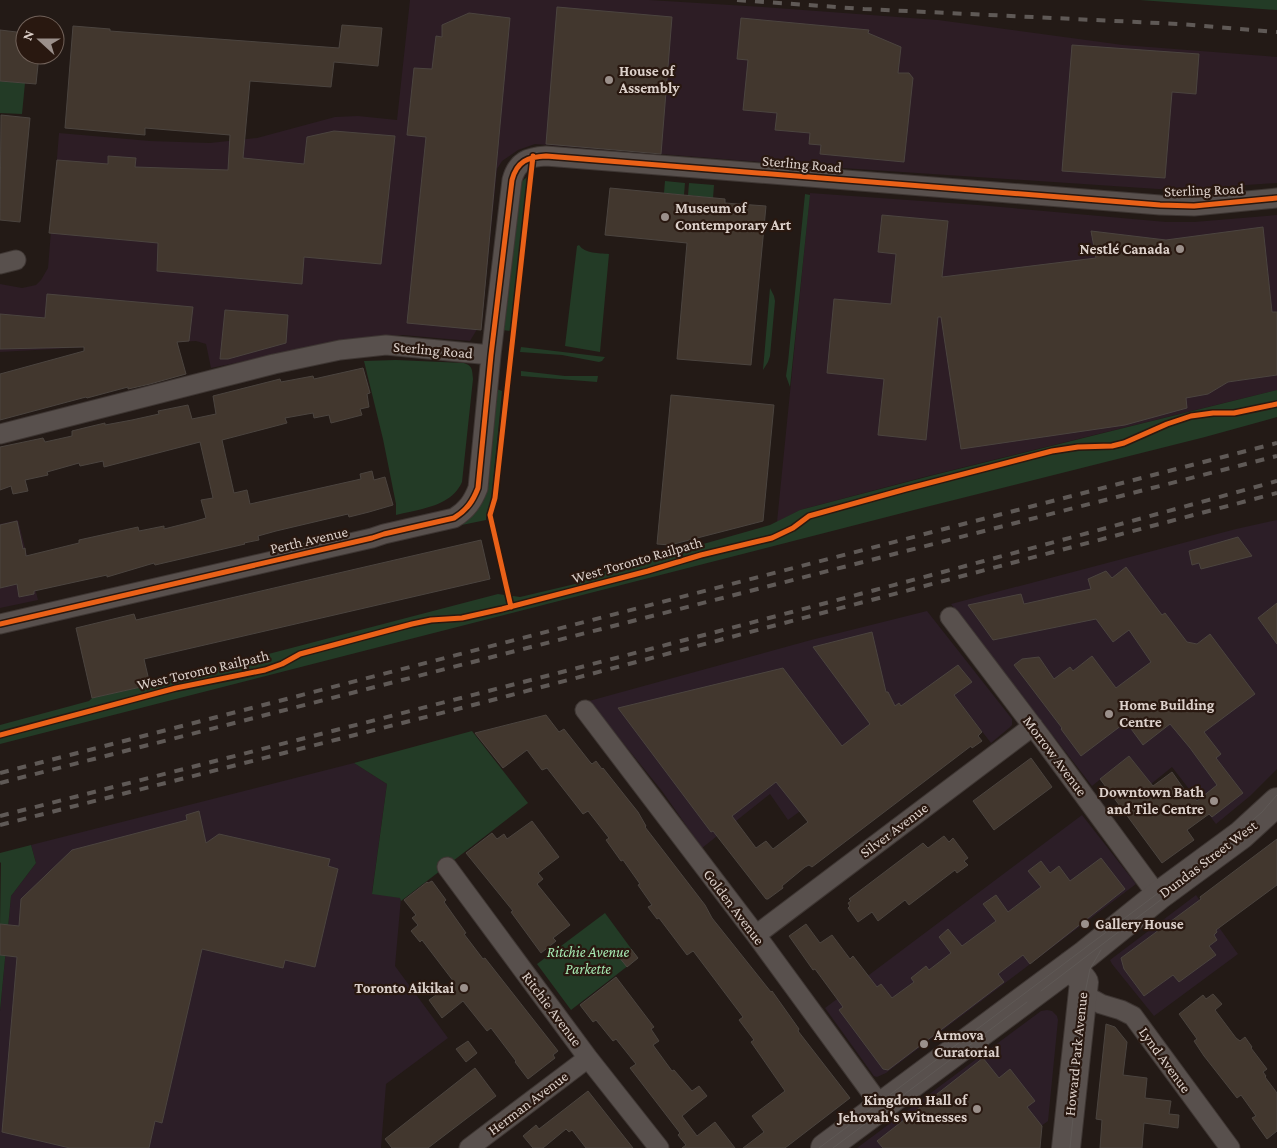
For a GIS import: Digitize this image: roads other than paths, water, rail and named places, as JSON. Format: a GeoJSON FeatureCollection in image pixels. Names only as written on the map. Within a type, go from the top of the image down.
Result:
{"type":"FeatureCollection","features":[{"type":"Feature","properties":{"kind":"main road","name":"Dundas Street West"},"geometry":{"type":"LineString","coordinates":[[825,1148],[1071,965],[1158,896],[1241,835],[1277,802]]}},
{"type":"Feature","properties":{"kind":"main road","name":"Howard Park Avenue"},"geometry":{"type":"LineString","coordinates":[[1066,1148],[1084,982],[1071,965]]}},
{"type":"Feature","properties":{"kind":"street","name":"Sterling Road"},"geometry":{"type":"LineString","coordinates":[[0,434],[274,364],[340,350],[386,345],[491,355],[512,180],[516,168],[521,162],[533,156],[1160,205],[1194,206],[1277,198]]}},
{"type":"Feature","properties":{"kind":"street","name":"Perth Avenue"},"geometry":{"type":"LineString","coordinates":[[0,624],[454,518],[471,503],[478,488],[491,355]]}},
{"type":"Feature","properties":{"kind":"street","name":"Morrow Avenue"},"geometry":{"type":"LineString","coordinates":[[950,616],[1158,896]]}},
{"type":"Feature","properties":{"kind":"street","name":"Golden Avenue"},"geometry":{"type":"LineString","coordinates":[[585,710],[756,935],[881,1106]]}},
{"type":"Feature","properties":{"kind":"street","name":"Silver Avenue"},"geometry":{"type":"LineString","coordinates":[[756,935],[1033,726]]}},
{"type":"Feature","properties":{"kind":"street","name":"Ritchie Avenue"},"geometry":{"type":"LineString","coordinates":[[447,867],[588,1058],[660,1148]]}},
{"type":"Feature","properties":{"kind":"street","name":"Lynd Avenue"},"geometry":{"type":"LineString","coordinates":[[1082,994],[1101,1004],[1121,1010],[1132,1016],[1230,1148]]}},
{"type":"Feature","properties":{"kind":"street","name":"Herman Avenue"},"geometry":{"type":"LineString","coordinates":[[469,1148],[588,1058]]}},
{"type":"Feature","properties":{"kind":"tram line"},"geometry":{"type":"LineString","coordinates":[[819,1148],[1238,833],[1262,812],[1277,795]]}},
{"type":"Feature","properties":{"kind":"tram line"},"geometry":{"type":"LineString","coordinates":[[1214,860],[1248,834]]}},
{"type":"Feature","properties":{"kind":"tram line"},"geometry":{"type":"LineString","coordinates":[[1041,991],[1192,876]]}},
{"type":"Feature","properties":{"kind":"tram line"},"geometry":{"type":"LineString","coordinates":[[1070,1148],[1086,988],[1090,969],[1101,950]]}},
{"type":"Feature","properties":{"kind":"tram line"},"geometry":{"type":"LineString","coordinates":[[833,1148],[1027,1002]]}},
{"type":"Feature","properties":{"kind":"railway"},"geometry":{"type":"LineString","coordinates":[[737,0],[864,9],[1179,24],[1277,32]]}},
{"type":"Feature","properties":{"kind":"railway"},"geometry":{"type":"LineString","coordinates":[[0,773],[1277,443]]}},
{"type":"Feature","properties":{"kind":"railway"},"geometry":{"type":"LineString","coordinates":[[0,783],[1277,456]]}},
{"type":"Feature","properties":{"kind":"railway"},"geometry":{"type":"LineString","coordinates":[[0,816],[799,610],[1277,481]]}},
{"type":"Feature","properties":{"kind":"railway"},"geometry":{"type":"LineString","coordinates":[[0,825],[481,703],[1277,493]]}},
{"type":"Feature","properties":{"kind":"place","name":"House of Assembly"},"geometry":{"type":"Point","coordinates":[609,80]}},
{"type":"Feature","properties":{"kind":"place","name":"Museum of Contemporary Art"},"geometry":{"type":"Point","coordinates":[665,217]}},
{"type":"Feature","properties":{"kind":"place","name":"Nestlé Canada"},"geometry":{"type":"Point","coordinates":[1180,249]}},
{"type":"Feature","properties":{"kind":"place","name":"Home Building Centre"},"geometry":{"type":"Point","coordinates":[1109,714]}},
{"type":"Feature","properties":{"kind":"place","name":"Downtown Bath and Tile Centre"},"geometry":{"type":"Point","coordinates":[1214,801]}},
{"type":"Feature","properties":{"kind":"place","name":"Gallery House"},"geometry":{"type":"Point","coordinates":[1085,924]}},
{"type":"Feature","properties":{"kind":"place","name":"Toronto Aikikai"},"geometry":{"type":"Point","coordinates":[464,988]}},
{"type":"Feature","properties":{"kind":"place","name":"Armova Curatorial"},"geometry":{"type":"Point","coordinates":[924,1044]}},
{"type":"Feature","properties":{"kind":"place","name":"Kingdom Hall of Jehovah's Witnesses"},"geometry":{"type":"Point","coordinates":[977,1109]}},
{"type":"Feature","properties":{"kind":"park label","name":"Ritchie Avenue Parkette"},"geometry":{"type":"Point","coordinates":[588,960]}}]}
